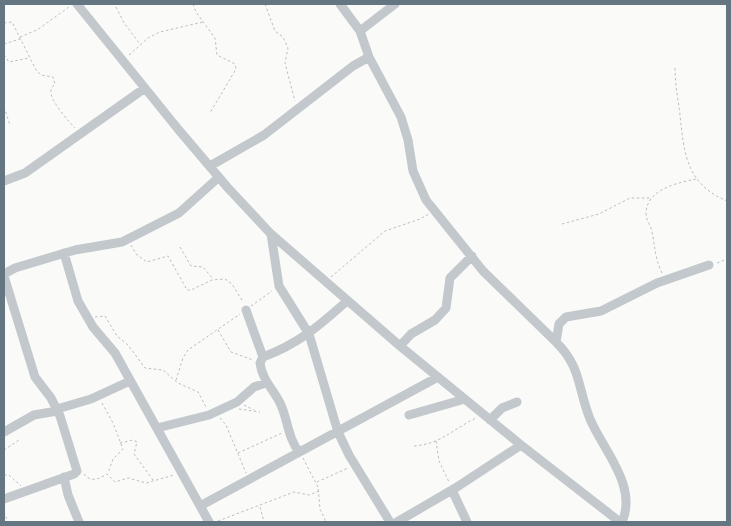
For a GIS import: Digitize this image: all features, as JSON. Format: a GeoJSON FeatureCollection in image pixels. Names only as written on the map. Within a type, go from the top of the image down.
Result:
{"type":"FeatureCollection","features":[{"type":"Feature","properties":{"kind":"street"},"geometry":{"type":"LineString","coordinates":[[76,4],[219,177],[271,234],[400,346],[520,445],[621,522],[628,506],[622,483],[610,453],[590,418],[574,364],[556,342],[483,271],[434,210],[418,185],[413,171],[408,140],[401,117],[369,57],[360,31],[340,4]]}},
{"type":"Feature","properties":{"kind":"street"},"geometry":{"type":"LineString","coordinates":[[360,31],[395,4]]}},
{"type":"Feature","properties":{"kind":"street"},"geometry":{"type":"LineString","coordinates":[[210,166],[224,156],[249,145],[353,66],[369,57]]}},
{"type":"Feature","properties":{"kind":"street"},"geometry":{"type":"LineString","coordinates":[[4,181],[25,173],[144,88]]}},
{"type":"Feature","properties":{"kind":"street"},"geometry":{"type":"LineString","coordinates":[[4,499],[28,489],[64,478],[77,471],[66,432],[57,410],[35,377],[4,275],[64,253],[115,244],[129,238],[184,210],[219,177]]}},
{"type":"Feature","properties":{"kind":"street"},"geometry":{"type":"LineString","coordinates":[[271,234],[279,286],[309,334],[338,432],[354,464],[390,522]]}},
{"type":"Feature","properties":{"kind":"street"},"geometry":{"type":"LineString","coordinates":[[64,253],[78,301],[93,328],[115,353],[208,522]]}},
{"type":"Feature","properties":{"kind":"street"},"geometry":{"type":"LineString","coordinates":[[400,346],[411,334],[435,320],[446,308],[450,278],[472,256]]}},
{"type":"Feature","properties":{"kind":"street"},"geometry":{"type":"LineString","coordinates":[[556,342],[559,324],[566,317],[601,312],[637,292],[709,265]]}},
{"type":"Feature","properties":{"kind":"street"},"geometry":{"type":"LineString","coordinates":[[262,358],[278,352],[309,334],[347,301]]}},
{"type":"Feature","properties":{"kind":"street"},"geometry":{"type":"LineString","coordinates":[[248,305],[262,358],[260,368],[266,383],[282,407],[292,443],[299,452]]}},
{"type":"Feature","properties":{"kind":"street"},"geometry":{"type":"LineString","coordinates":[[200,506],[438,377]]}},
{"type":"Feature","properties":{"kind":"street"},"geometry":{"type":"LineString","coordinates":[[4,432],[34,415],[57,410],[98,396],[130,381]]}},
{"type":"Feature","properties":{"kind":"street"},"geometry":{"type":"LineString","coordinates":[[156,428],[212,414],[235,402],[254,387],[266,383]]}},
{"type":"Feature","properties":{"kind":"street"},"geometry":{"type":"LineString","coordinates":[[409,415],[465,399]]}},
{"type":"Feature","properties":{"kind":"street"},"geometry":{"type":"LineString","coordinates":[[487,417],[517,402]]}},
{"type":"Feature","properties":{"kind":"street"},"geometry":{"type":"LineString","coordinates":[[397,522],[452,490],[520,445]]}},
{"type":"Feature","properties":{"kind":"street"},"geometry":{"type":"LineString","coordinates":[[64,478],[68,495],[79,522]]}},
{"type":"Feature","properties":{"kind":"street"},"geometry":{"type":"LineString","coordinates":[[452,490],[467,522]]}},
{"type":"Feature","properties":{"kind":"street"},"geometry":{"type":"LineString","coordinates":[[602,522],[610,515]]}},
{"type":"Feature","properties":{"kind":"path"},"geometry":{"type":"LineString","coordinates":[[4,44],[37,30],[76,4]]}},
{"type":"Feature","properties":{"kind":"path"},"geometry":{"type":"LineString","coordinates":[[193,4],[215,38],[217,55],[235,64],[236,69],[210,113]]}},
{"type":"Feature","properties":{"kind":"path"},"geometry":{"type":"LineString","coordinates":[[265,4],[275,31],[283,37],[288,48],[285,63],[298,108]]}},
{"type":"Feature","properties":{"kind":"path"},"geometry":{"type":"LineString","coordinates":[[116,7],[124,23],[140,45]]}},
{"type":"Feature","properties":{"kind":"path"},"geometry":{"type":"LineString","coordinates":[[4,23],[12,22],[39,74],[53,78],[54,84],[50,91],[51,97],[62,114],[82,133]]}},
{"type":"Feature","properties":{"kind":"path"},"geometry":{"type":"LineString","coordinates":[[122,61],[140,45],[160,32],[203,22]]}},
{"type":"Feature","properties":{"kind":"path"},"geometry":{"type":"LineString","coordinates":[[4,55],[9,62],[30,58]]}},
{"type":"Feature","properties":{"kind":"path"},"geometry":{"type":"LineString","coordinates":[[675,68],[684,150],[690,168],[697,179],[727,201]]}},
{"type":"Feature","properties":{"kind":"path"},"geometry":{"type":"LineString","coordinates":[[4,107],[10,125]]}},
{"type":"Feature","properties":{"kind":"path"},"geometry":{"type":"LineString","coordinates":[[562,224],[599,214],[630,198],[650,198],[668,187],[697,179]]}},
{"type":"Feature","properties":{"kind":"path"},"geometry":{"type":"LineString","coordinates":[[650,198],[647,207],[647,221],[652,230],[657,262],[666,280]]}},
{"type":"Feature","properties":{"kind":"path"},"geometry":{"type":"LineString","coordinates":[[326,283],[344,264],[386,231],[420,219],[434,210]]}},
{"type":"Feature","properties":{"kind":"path"},"geometry":{"type":"LineString","coordinates":[[129,238],[134,250],[145,261],[168,256],[187,290],[214,280],[229,280],[248,305]]}},
{"type":"Feature","properties":{"kind":"path"},"geometry":{"type":"LineString","coordinates":[[180,247],[191,266],[203,267],[214,280]]}},
{"type":"Feature","properties":{"kind":"path"},"geometry":{"type":"LineString","coordinates":[[709,265],[727,259]]}},
{"type":"Feature","properties":{"kind":"path"},"geometry":{"type":"LineString","coordinates":[[175,381],[183,358],[188,350],[218,330],[248,305],[279,286]]}},
{"type":"Feature","properties":{"kind":"path"},"geometry":{"type":"LineString","coordinates":[[92,316],[105,316],[117,336],[128,344],[145,368],[148,370],[160,368],[175,381],[198,392],[212,414],[226,425],[249,480]]}},
{"type":"Feature","properties":{"kind":"path"},"geometry":{"type":"LineString","coordinates":[[218,330],[235,355],[249,360],[262,358]]}},
{"type":"Feature","properties":{"kind":"path"},"geometry":{"type":"LineString","coordinates":[[77,471],[87,478],[94,480],[108,474],[113,459],[123,449],[110,415],[98,396]]}},
{"type":"Feature","properties":{"kind":"path"},"geometry":{"type":"LineString","coordinates":[[235,402],[245,411],[255,410]]}},
{"type":"Feature","properties":{"kind":"path"},"geometry":{"type":"LineString","coordinates":[[235,402],[260,412]]}},
{"type":"Feature","properties":{"kind":"path"},"geometry":{"type":"LineString","coordinates":[[414,446],[436,441],[487,417]]}},
{"type":"Feature","properties":{"kind":"path"},"geometry":{"type":"LineString","coordinates":[[237,453],[288,431]]}},
{"type":"Feature","properties":{"kind":"path"},"geometry":{"type":"LineString","coordinates":[[4,450],[19,440]]}},
{"type":"Feature","properties":{"kind":"path"},"geometry":{"type":"LineString","coordinates":[[120,443],[133,440],[137,442],[134,454],[153,481]]}},
{"type":"Feature","properties":{"kind":"path"},"geometry":{"type":"LineString","coordinates":[[436,441],[439,461],[452,490]]}},
{"type":"Feature","properties":{"kind":"path"},"geometry":{"type":"LineString","coordinates":[[299,452],[317,482],[320,509],[326,522]]}},
{"type":"Feature","properties":{"kind":"path"},"geometry":{"type":"LineString","coordinates":[[317,482],[354,464]]}},
{"type":"Feature","properties":{"kind":"path"},"geometry":{"type":"LineString","coordinates":[[108,474],[115,482],[124,478],[146,483],[181,474]]}},
{"type":"Feature","properties":{"kind":"path"},"geometry":{"type":"LineString","coordinates":[[4,475],[9,475],[28,489]]}},
{"type":"Feature","properties":{"kind":"path"},"geometry":{"type":"LineString","coordinates":[[214,522],[294,492],[309,495],[319,491]]}},
{"type":"Feature","properties":{"kind":"path"},"geometry":{"type":"LineString","coordinates":[[259,506],[264,522]]}},
{"type":"Feature","properties":{"kind":"path"},"geometry":{"type":"LineString","coordinates":[[4,512],[8,522]]}}]}
